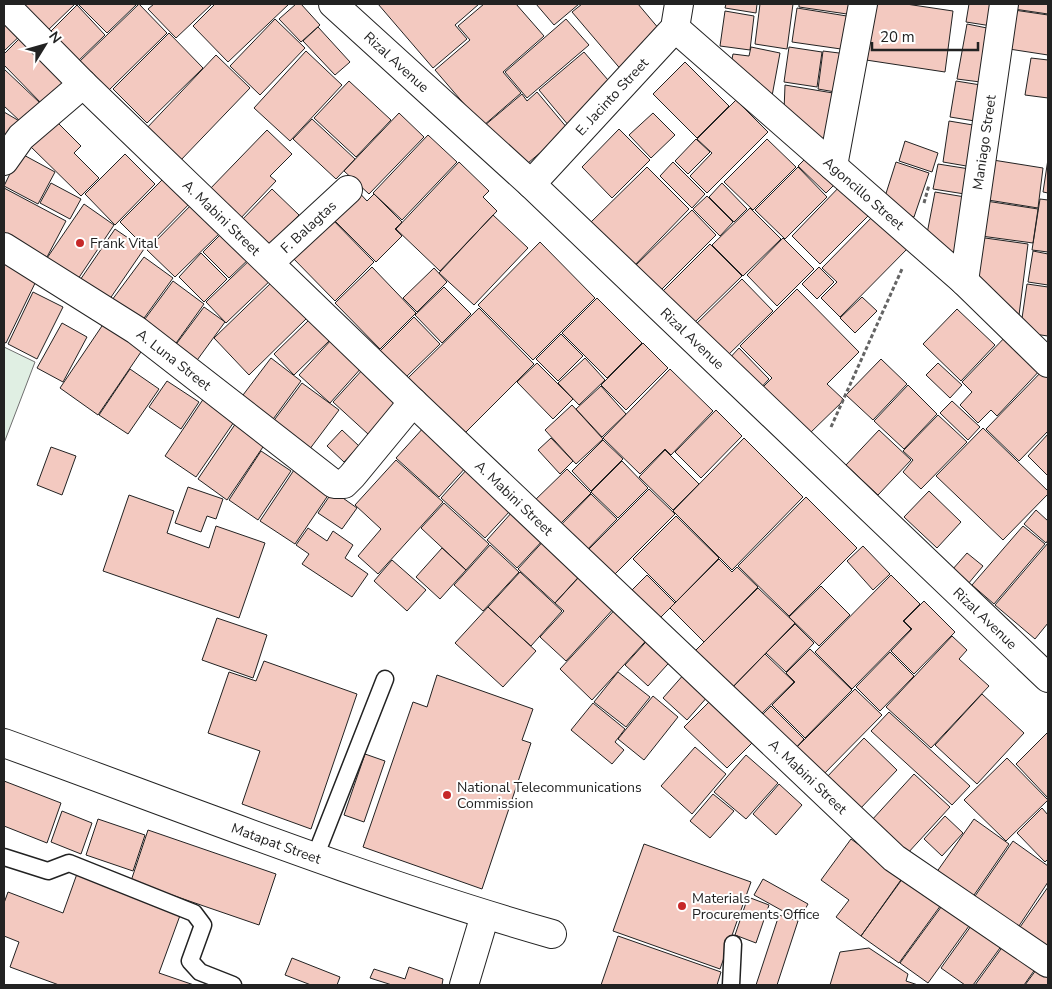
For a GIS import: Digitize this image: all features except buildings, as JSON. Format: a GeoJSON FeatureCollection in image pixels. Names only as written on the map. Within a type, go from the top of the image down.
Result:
{"type":"FeatureCollection","features":[{"type":"Feature","properties":{"kind":"street","name":"A. Mabini Street"},"geometry":{"type":"LineString","coordinates":[[4,4],[83,84],[270,262],[413,402],[894,858],[1048,963]]}},
{"type":"Feature","properties":{"kind":"street","name":"Rizal Avenue"},"geometry":{"type":"LineString","coordinates":[[333,4],[532,184],[1048,678]]}},
{"type":"Feature","properties":{"kind":"street"},"geometry":{"type":"LineString","coordinates":[[833,166],[863,4]]}},
{"type":"Feature","properties":{"kind":"street","name":"Maniago Street"},"geometry":{"type":"LineString","coordinates":[[964,281],[1004,4]]}},
{"type":"Feature","properties":{"kind":"street","name":"E. Jacinto Street"},"geometry":{"type":"LineString","coordinates":[[532,184],[677,16]]}},
{"type":"Feature","properties":{"kind":"street","name":"Agoncillo Street"},"geometry":{"type":"LineString","coordinates":[[677,16],[833,166],[964,281],[1048,363]]}},
{"type":"Feature","properties":{"kind":"street"},"geometry":{"type":"LineString","coordinates":[[4,161],[21,137],[83,84]]}},
{"type":"Feature","properties":{"kind":"street","name":"F. Balagtas"},"geometry":{"type":"LineString","coordinates":[[270,262],[348,190]]}},
{"type":"Feature","properties":{"kind":"street","name":"A. Luna Street"},"geometry":{"type":"LineString","coordinates":[[4,247],[136,330],[334,484],[344,484],[413,402]]}},
{"type":"Feature","properties":{"kind":"street","name":"Matapat Street"},"geometry":{"type":"LineString","coordinates":[[4,744],[485,915],[552,934]]}},
{"type":"Feature","properties":{"kind":"street"},"geometry":{"type":"LineString","coordinates":[[464,985],[485,915]]}},
{"type":"Feature","properties":{"kind":"lane"},"geometry":{"type":"LineString","coordinates":[[315,856],[386,679]]}},
{"type":"Feature","properties":{"kind":"lane"},"geometry":{"type":"LineString","coordinates":[[4,857],[48,871],[69,863],[194,913],[203,925],[190,961],[200,972],[233,985]]}},
{"type":"Feature","properties":{"kind":"lane"},"geometry":{"type":"LineString","coordinates":[[731,985],[733,944]]}},
{"type":"Feature","properties":{"kind":"path"},"geometry":{"type":"LineString","coordinates":[[818,456],[894,289],[915,238],[929,185]]}},
{"type":"Feature","properties":{"kind":"green space"},"geometry":{"type":"Polygon","coordinates":[[[4,347],[35,362],[4,443],[4,347]]]}},
{"type":"Feature","properties":{"kind":"place","name":"Frank Vital"},"geometry":{"type":"Point","coordinates":[80,243]}},
{"type":"Feature","properties":{"kind":"place","name":"National Telecommunications Commission"},"geometry":{"type":"Point","coordinates":[447,795]}},
{"type":"Feature","properties":{"kind":"place","name":"Materials Procurements Office"},"geometry":{"type":"Point","coordinates":[682,906]}}]}
